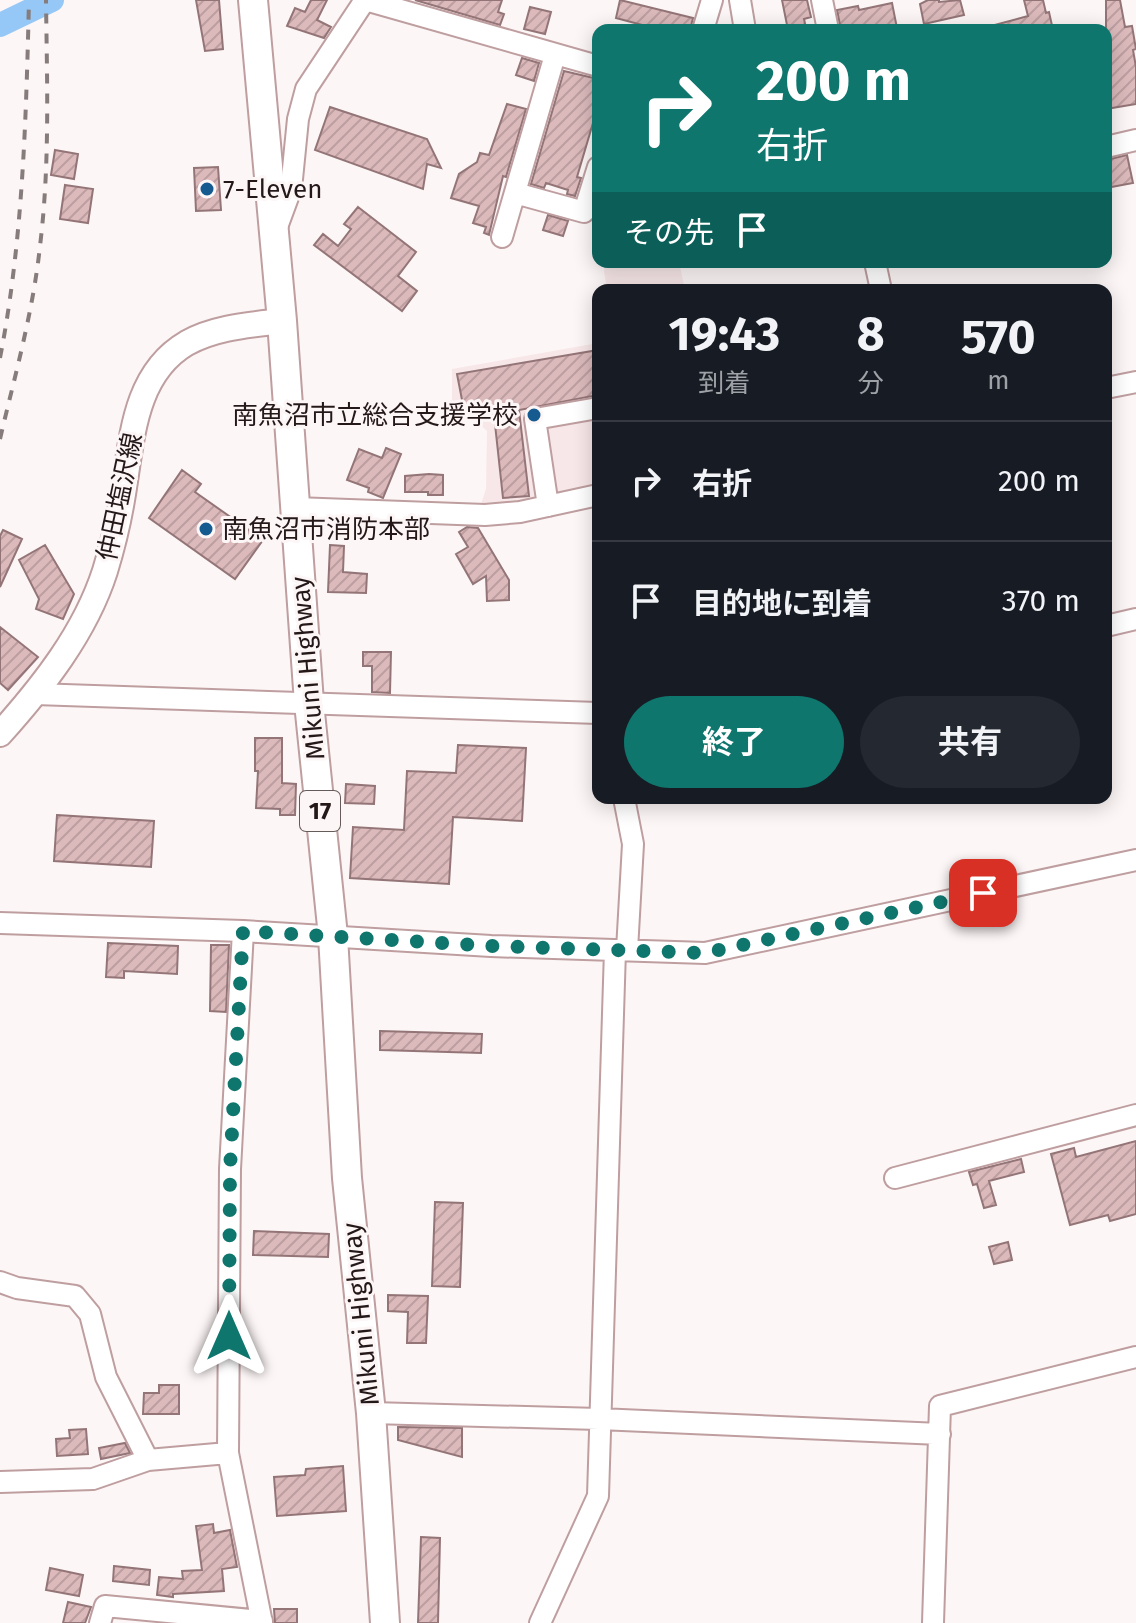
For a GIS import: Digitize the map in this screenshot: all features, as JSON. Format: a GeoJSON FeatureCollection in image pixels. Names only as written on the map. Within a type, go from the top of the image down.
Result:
{"type":"FeatureCollection","features":[{"type":"Feature","properties":{"kind":"highway","name":"Mikuni Highway"},"geometry":{"type":"LineString","coordinates":[[253,0],[282,321],[309,703],[333,936],[347,1178],[371,1413],[385,1623]]}},
{"type":"Feature","properties":{"kind":"main road","name":"仲田塩沢線"},"geometry":{"type":"LineString","coordinates":[[0,734],[35,694],[65,652],[89,610],[104,573],[122,501],[136,416],[154,373],[170,356],[206,335],[229,328],[282,321]]}},
{"type":"Feature","properties":{"kind":"street"},"geometry":{"type":"LineString","coordinates":[[274,234],[291,189],[298,119],[306,89],[365,0],[592,64]]}},
{"type":"Feature","properties":{"kind":"street"},"geometry":{"type":"LineString","coordinates":[[705,24],[712,0]]}},
{"type":"Feature","properties":{"kind":"street"},"geometry":{"type":"LineString","coordinates":[[740,0],[744,24]]}},
{"type":"Feature","properties":{"kind":"street"},"geometry":{"type":"LineString","coordinates":[[822,0],[827,24]]}},
{"type":"Feature","properties":{"kind":"street"},"geometry":{"type":"LineString","coordinates":[[502,237],[555,55]]}},
{"type":"Feature","properties":{"kind":"street"},"geometry":{"type":"LineString","coordinates":[[1112,146],[1136,140]]}},
{"type":"Feature","properties":{"kind":"street"},"geometry":{"type":"LineString","coordinates":[[515,193],[584,212],[592,186]]}},
{"type":"Feature","properties":{"kind":"street"},"geometry":{"type":"LineString","coordinates":[[1112,387],[1136,382]]}},
{"type":"Feature","properties":{"kind":"street"},"geometry":{"type":"LineString","coordinates":[[548,506],[535,419],[592,409]]}},
{"type":"Feature","properties":{"kind":"street"},"geometry":{"type":"LineString","coordinates":[[295,508],[485,515],[592,496]]}},
{"type":"Feature","properties":{"kind":"street"},"geometry":{"type":"LineString","coordinates":[[1112,625],[1136,619]]}},
{"type":"Feature","properties":{"kind":"street"},"geometry":{"type":"LineString","coordinates":[[35,694],[592,713]]}},
{"type":"Feature","properties":{"kind":"street"},"geometry":{"type":"LineString","coordinates":[[540,1623],[598,1496],[621,950],[633,844],[625,804]]}},
{"type":"Feature","properties":{"kind":"street"},"geometry":{"type":"LineString","coordinates":[[0,923],[705,953],[1136,860]]}},
{"type":"Feature","properties":{"kind":"street"},"geometry":{"type":"LineString","coordinates":[[100,1623],[105,1606],[262,1622],[228,1453],[230,1169],[243,931]]}},
{"type":"Feature","properties":{"kind":"street"},"geometry":{"type":"LineString","coordinates":[[895,1178],[1136,1115]]}},
{"type":"Feature","properties":{"kind":"street"},"geometry":{"type":"LineString","coordinates":[[0,1282],[17,1288],[75,1296],[90,1314],[106,1377],[148,1460]]}},
{"type":"Feature","properties":{"kind":"street"},"geometry":{"type":"LineString","coordinates":[[933,1623],[940,1406],[1136,1357]]}},
{"type":"Feature","properties":{"kind":"street"},"geometry":{"type":"LineString","coordinates":[[371,1413],[599,1419],[940,1434]]}},
{"type":"Feature","properties":{"kind":"street"},"geometry":{"type":"LineString","coordinates":[[0,1482],[93,1479],[148,1460],[228,1453]]}},
{"type":"Feature","properties":{"kind":"shaded area"},"geometry":{"type":"Polygon","coordinates":[[[605,268],[680,268],[684,284],[606,284],[605,268]]]}},
{"type":"Feature","properties":{"kind":"shaded area","name":"南魚沼市立総合支援学校"},"geometry":{"type":"Polygon","coordinates":[[[592,344],[592,496],[485,515],[481,504],[486,489],[487,431],[452,400],[452,369],[592,344]]]}},
{"type":"Feature","properties":{"kind":"building"},"geometry":{"type":"Polygon","coordinates":[[[196,0],[219,0],[223,49],[205,51],[196,0]]]}},
{"type":"Feature","properties":{"kind":"building"},"geometry":{"type":"Polygon","coordinates":[[[311,0],[327,0],[317,20],[331,27],[324,38],[287,26],[295,8],[305,12],[311,0]]]}},
{"type":"Feature","properties":{"kind":"building"},"geometry":{"type":"Polygon","coordinates":[[[415,0],[502,0],[498,12],[504,14],[500,25],[415,0]]]}},
{"type":"Feature","properties":{"kind":"building"},"geometry":{"type":"Polygon","coordinates":[[[620,0],[693,18],[692,24],[638,24],[616,18],[620,0]]]}},
{"type":"Feature","properties":{"kind":"building"},"geometry":{"type":"Polygon","coordinates":[[[782,0],[807,0],[811,17],[804,19],[805,24],[787,24],[782,0]]]}},
{"type":"Feature","properties":{"kind":"building"},"geometry":{"type":"Polygon","coordinates":[[[928,0],[960,0],[964,15],[924,24],[920,4],[928,0]]]}},
{"type":"Feature","properties":{"kind":"building"},"geometry":{"type":"Polygon","coordinates":[[[1024,0],[1043,0],[1052,24],[998,24],[1028,16],[1024,0]]]}},
{"type":"Feature","properties":{"kind":"building"},"geometry":{"type":"Polygon","coordinates":[[[1106,0],[1120,0],[1125,27],[1132,26],[1136,49],[1133,50],[1136,104],[1112,108],[1112,24],[1106,24],[1106,0]]]}},
{"type":"Feature","properties":{"kind":"building"},"geometry":{"type":"Polygon","coordinates":[[[892,3],[896,24],[840,24],[837,10],[858,6],[859,10],[892,3]]]}},
{"type":"Feature","properties":{"kind":"building"},"geometry":{"type":"Polygon","coordinates":[[[530,7],[551,12],[545,34],[524,29],[530,7]]]}},
{"type":"Feature","properties":{"kind":"building"},"geometry":{"type":"Polygon","coordinates":[[[522,58],[539,63],[534,81],[516,75],[522,58]]]}},
{"type":"Feature","properties":{"kind":"building"},"geometry":{"type":"Polygon","coordinates":[[[564,71],[592,78],[592,126],[577,177],[581,178],[575,196],[567,194],[568,190],[546,183],[544,188],[531,184],[564,71]]]}},
{"type":"Feature","properties":{"kind":"building"},"geometry":{"type":"Polygon","coordinates":[[[507,104],[526,109],[506,177],[503,176],[489,235],[484,233],[486,227],[473,223],[479,206],[451,198],[459,174],[477,162],[480,153],[489,155],[507,104]]]}},
{"type":"Feature","properties":{"kind":"building"},"geometry":{"type":"Polygon","coordinates":[[[330,107],[427,139],[441,168],[427,164],[423,189],[315,150],[330,107]]]}},
{"type":"Feature","properties":{"kind":"building"},"geometry":{"type":"Polygon","coordinates":[[[55,150],[78,154],[74,179],[51,175],[55,150]]]}},
{"type":"Feature","properties":{"kind":"building"},"geometry":{"type":"Polygon","coordinates":[[[1127,155],[1133,183],[1112,187],[1112,159],[1127,155]]]}},
{"type":"Feature","properties":{"kind":"building","name":"7-Eleven"},"geometry":{"type":"Polygon","coordinates":[[[218,167],[221,210],[196,211],[194,168],[218,167]]]}},
{"type":"Feature","properties":{"kind":"building"},"geometry":{"type":"Polygon","coordinates":[[[65,185],[93,189],[88,223],[60,219],[65,185]]]}},
{"type":"Feature","properties":{"kind":"building"},"geometry":{"type":"Polygon","coordinates":[[[358,207],[416,252],[398,276],[417,291],[402,311],[314,245],[323,234],[338,246],[351,229],[344,224],[358,207]]]}},
{"type":"Feature","properties":{"kind":"building"},"geometry":{"type":"Polygon","coordinates":[[[548,215],[568,221],[563,236],[543,230],[548,215]]]}},
{"type":"Feature","properties":{"kind":"building"},"geometry":{"type":"Polygon","coordinates":[[[592,351],[592,396],[519,410],[529,496],[503,498],[494,415],[477,417],[475,403],[463,405],[457,374],[592,351]]]}},
{"type":"Feature","properties":{"kind":"building"},"geometry":{"type":"Polygon","coordinates":[[[386,448],[401,454],[383,498],[368,492],[369,488],[347,480],[359,449],[382,458],[386,448]]]}},
{"type":"Feature","properties":{"kind":"building","name":"南魚沼市消防本部"},"geometry":{"type":"Polygon","coordinates":[[[182,470],[201,484],[195,492],[263,540],[235,579],[149,518],[182,470]]]}},
{"type":"Feature","properties":{"kind":"building"},"geometry":{"type":"Polygon","coordinates":[[[443,475],[443,495],[405,492],[405,476],[443,475]]]}},
{"type":"Feature","properties":{"kind":"building"},"geometry":{"type":"Polygon","coordinates":[[[467,527],[478,528],[509,580],[509,600],[487,601],[486,576],[473,584],[456,554],[468,547],[459,532],[467,527]]]}},
{"type":"Feature","properties":{"kind":"building"},"geometry":{"type":"Polygon","coordinates":[[[3,530],[22,539],[0,587],[0,536],[3,530]]]}},
{"type":"Feature","properties":{"kind":"building"},"geometry":{"type":"Polygon","coordinates":[[[45,545],[74,594],[63,619],[36,609],[39,599],[19,560],[45,545]]]}},
{"type":"Feature","properties":{"kind":"building"},"geometry":{"type":"Polygon","coordinates":[[[330,545],[344,546],[343,572],[367,574],[366,593],[328,592],[330,545]]]}},
{"type":"Feature","properties":{"kind":"building"},"geometry":{"type":"Polygon","coordinates":[[[0,627],[38,657],[8,690],[0,683],[0,627]]]}},
{"type":"Feature","properties":{"kind":"building"},"geometry":{"type":"Polygon","coordinates":[[[363,652],[391,652],[390,693],[372,692],[372,666],[363,666],[363,652]]]}},
{"type":"Feature","properties":{"kind":"building"},"geometry":{"type":"Polygon","coordinates":[[[255,738],[282,738],[282,783],[296,784],[295,815],[280,815],[280,809],[256,808],[258,771],[255,771],[255,738]]]}},
{"type":"Feature","properties":{"kind":"building"},"geometry":{"type":"Polygon","coordinates":[[[458,745],[526,748],[522,821],[453,817],[449,884],[350,878],[353,827],[404,830],[407,771],[456,773],[458,745]]]}},
{"type":"Feature","properties":{"kind":"building"},"geometry":{"type":"Polygon","coordinates":[[[346,784],[375,786],[374,804],[345,803],[346,784]]]}},
{"type":"Feature","properties":{"kind":"building"},"geometry":{"type":"Polygon","coordinates":[[[57,815],[154,821],[151,867],[54,861],[57,815]]]}},
{"type":"Feature","properties":{"kind":"building"},"geometry":{"type":"Polygon","coordinates":[[[108,943],[178,946],[177,974],[124,971],[124,978],[106,977],[108,943]]]}},
{"type":"Feature","properties":{"kind":"building"},"geometry":{"type":"Polygon","coordinates":[[[211,945],[229,945],[226,1012],[210,1011],[211,945]]]}},
{"type":"Feature","properties":{"kind":"building"},"geometry":{"type":"Polygon","coordinates":[[[380,1031],[482,1034],[481,1053],[380,1050],[380,1031]]]}},
{"type":"Feature","properties":{"kind":"building"},"geometry":{"type":"Polygon","coordinates":[[[1136,1141],[1136,1214],[1110,1221],[1108,1215],[1070,1225],[1051,1154],[1074,1148],[1076,1157],[1136,1141]]]}},
{"type":"Feature","properties":{"kind":"building"},"geometry":{"type":"Polygon","coordinates":[[[1021,1159],[1024,1172],[989,1181],[996,1205],[984,1208],[977,1184],[973,1185],[969,1172],[1021,1159]]]}},
{"type":"Feature","properties":{"kind":"building"},"geometry":{"type":"Polygon","coordinates":[[[435,1202],[463,1203],[460,1287],[432,1286],[435,1202]]]}},
{"type":"Feature","properties":{"kind":"building"},"geometry":{"type":"Polygon","coordinates":[[[254,1231],[329,1234],[328,1257],[253,1255],[254,1231]]]}},
{"type":"Feature","properties":{"kind":"building"},"geometry":{"type":"Polygon","coordinates":[[[1008,1242],[1012,1260],[994,1264],[989,1247],[1008,1242]]]}},
{"type":"Feature","properties":{"kind":"building"},"geometry":{"type":"Polygon","coordinates":[[[388,1295],[428,1296],[426,1343],[407,1343],[408,1312],[388,1311],[388,1295]]]}},
{"type":"Feature","properties":{"kind":"building"},"geometry":{"type":"Polygon","coordinates":[[[159,1385],[179,1385],[179,1414],[143,1414],[144,1393],[159,1393],[159,1385]]]}},
{"type":"Feature","properties":{"kind":"building"},"geometry":{"type":"Polygon","coordinates":[[[398,1427],[462,1428],[462,1457],[398,1440],[398,1427]]]}},
{"type":"Feature","properties":{"kind":"building"},"geometry":{"type":"Polygon","coordinates":[[[86,1429],[88,1454],[57,1456],[56,1439],[70,1438],[69,1430],[86,1429]]]}},
{"type":"Feature","properties":{"kind":"building"},"geometry":{"type":"Polygon","coordinates":[[[125,1443],[130,1453],[101,1459],[99,1448],[125,1443]]]}},
{"type":"Feature","properties":{"kind":"building"},"geometry":{"type":"Polygon","coordinates":[[[343,1466],[346,1511],[277,1516],[274,1477],[305,1475],[306,1469],[343,1466]]]}},
{"type":"Feature","properties":{"kind":"building"},"geometry":{"type":"Polygon","coordinates":[[[213,1524],[214,1533],[230,1530],[237,1567],[222,1569],[224,1591],[173,1594],[173,1597],[157,1595],[159,1577],[183,1579],[182,1571],[202,1570],[196,1526],[213,1524]]]}},
{"type":"Feature","properties":{"kind":"building"},"geometry":{"type":"Polygon","coordinates":[[[421,1537],[440,1538],[438,1623],[418,1623],[421,1537]]]}},
{"type":"Feature","properties":{"kind":"building"},"geometry":{"type":"Polygon","coordinates":[[[114,1566],[150,1570],[149,1585],[113,1581],[114,1566]]]}},
{"type":"Feature","properties":{"kind":"building"},"geometry":{"type":"Polygon","coordinates":[[[50,1568],[83,1575],[79,1596],[46,1590],[50,1568]]]}},
{"type":"Feature","properties":{"kind":"building"},"geometry":{"type":"Polygon","coordinates":[[[68,1602],[91,1607],[85,1623],[63,1623],[68,1602]]]}},
{"type":"Feature","properties":{"kind":"building"},"geometry":{"type":"Polygon","coordinates":[[[274,1609],[297,1609],[297,1623],[275,1623],[274,1609]]]}},
{"type":"Feature","properties":{"kind":"waterway"},"geometry":{"type":"LineString","coordinates":[[0,25],[52,0]]}},
{"type":"Feature","properties":{"kind":"railway"},"geometry":{"type":"LineString","coordinates":[[0,358],[18,225],[25,135],[29,0]]}},
{"type":"Feature","properties":{"kind":"railway"},"geometry":{"type":"LineString","coordinates":[[0,439],[28,319],[40,246],[47,154],[46,0]]}},
{"type":"Feature","properties":{"kind":"place","name":"7-Eleven"},"geometry":{"type":"Point","coordinates":[207,189]}},
{"type":"Feature","properties":{"kind":"place","name":"南魚沼市立総合支援学校"},"geometry":{"type":"Point","coordinates":[534,415]}},
{"type":"Feature","properties":{"kind":"place","name":"南魚沼市消防本部"},"geometry":{"type":"Point","coordinates":[206,529]}},
{"type":"Feature","properties":{"kind":"route"},"geometry":{"type":"LineString","coordinates":[[229,1336],[230,1169],[243,931],[491,946],[705,953],[983,893]]}}]}
